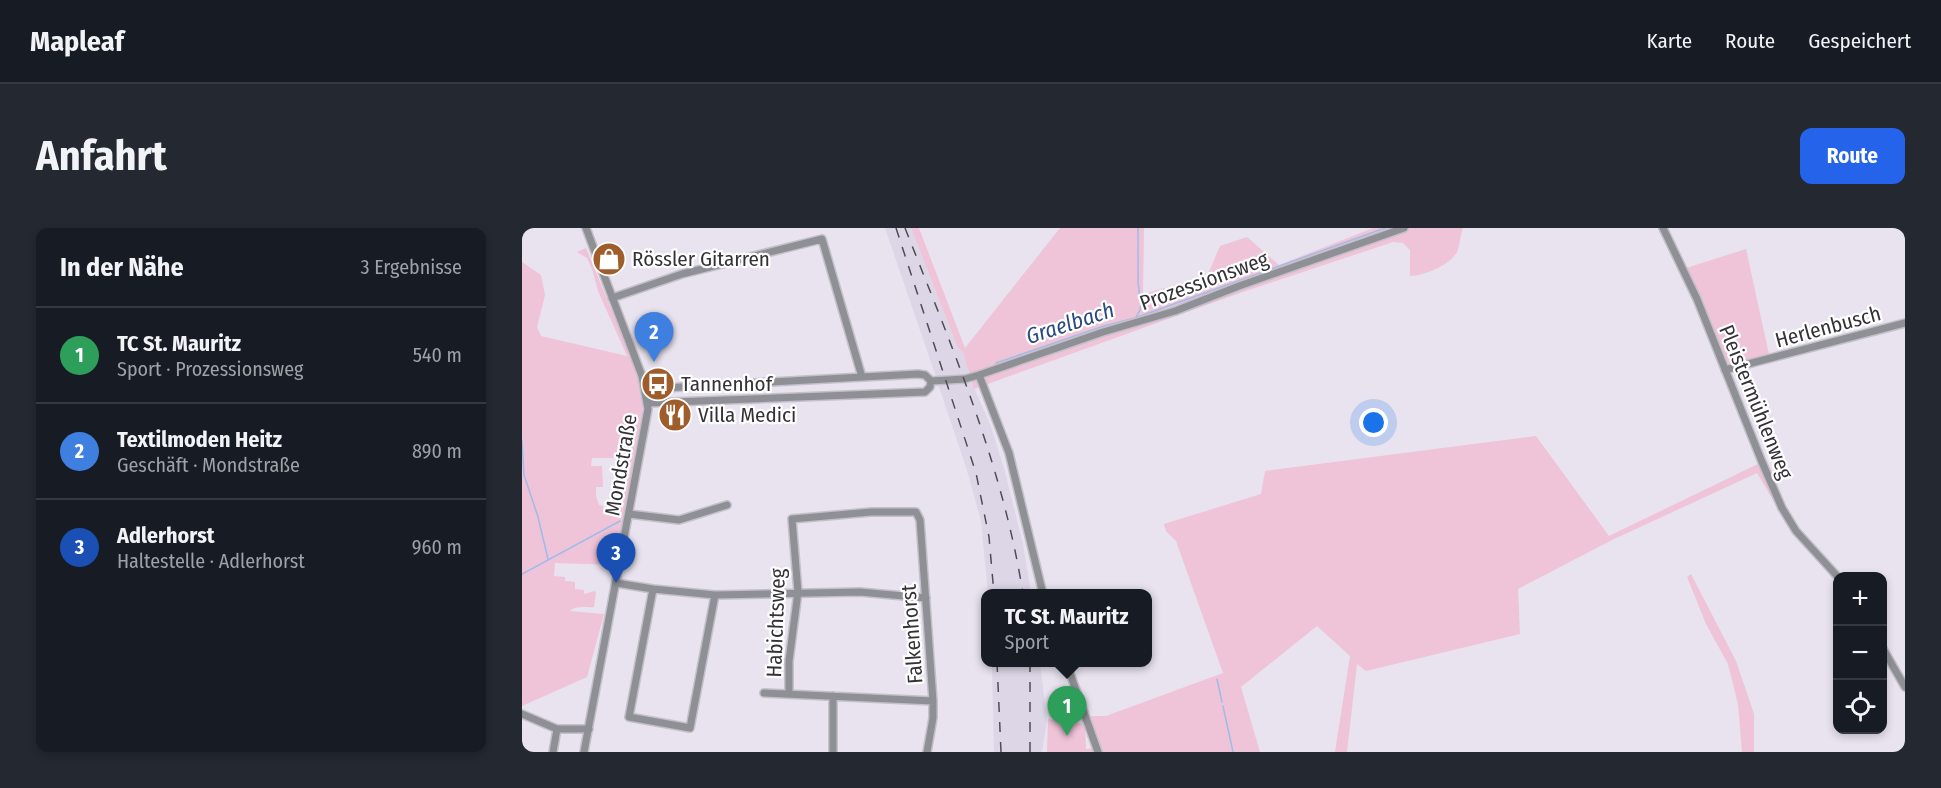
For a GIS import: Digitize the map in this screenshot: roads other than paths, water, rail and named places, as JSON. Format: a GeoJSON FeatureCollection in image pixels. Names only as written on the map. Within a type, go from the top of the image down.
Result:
{"type":"FeatureCollection","features":[{"type":"Feature","properties":{"kind":"street","name":"Mondstraße"},"geometry":{"type":"LineString","coordinates":[[584,752],[648,403],[646,389],[586,228]]}},
{"type":"Feature","properties":{"kind":"street","name":"Prozessionsweg"},"geometry":{"type":"LineString","coordinates":[[646,389],[918,374],[925,375],[931,381],[965,380],[1103,332],[1153,319],[1404,228]]}},
{"type":"Feature","properties":{"kind":"street","name":"Pleistermühlenweg"},"geometry":{"type":"LineString","coordinates":[[1663,228],[1697,299],[1782,508],[1796,531],[1834,572]]}},
{"type":"Feature","properties":{"kind":"street"},"geometry":{"type":"LineString","coordinates":[[612,298],[682,274],[822,239],[862,377]]}},
{"type":"Feature","properties":{"kind":"street","name":"Herlenbusch"},"geometry":{"type":"LineString","coordinates":[[1725,370],[1905,323]]}},
{"type":"Feature","properties":{"kind":"street"},"geometry":{"type":"LineString","coordinates":[[979,375],[1009,453],[1042,589]]}},
{"type":"Feature","properties":{"kind":"street","name":"Prozessionsweg"},"geometry":{"type":"LineString","coordinates":[[648,403],[925,392],[930,387],[931,381]]}},
{"type":"Feature","properties":{"kind":"street"},"geometry":{"type":"LineString","coordinates":[[629,514],[679,520],[728,506]]}},
{"type":"Feature","properties":{"kind":"street","name":"Habichtsweg"},"geometry":{"type":"LineString","coordinates":[[789,694],[789,661],[798,592],[792,519],[871,512],[918,514]]}},
{"type":"Feature","properties":{"kind":"street","name":"Falkenhorst"},"geometry":{"type":"LineString","coordinates":[[918,514],[933,701],[933,718],[927,752]]}},
{"type":"Feature","properties":{"kind":"street"},"geometry":{"type":"LineString","coordinates":[[616,583],[653,590],[716,595],[860,592],[926,598]]}},
{"type":"Feature","properties":{"kind":"street"},"geometry":{"type":"LineString","coordinates":[[653,590],[630,717],[690,728],[716,595]]}},
{"type":"Feature","properties":{"kind":"street"},"geometry":{"type":"LineString","coordinates":[[1887,656],[1905,687]]}},
{"type":"Feature","properties":{"kind":"street"},"geometry":{"type":"LineString","coordinates":[[1067,667],[1098,752]]}},
{"type":"Feature","properties":{"kind":"street"},"geometry":{"type":"LineString","coordinates":[[764,693],[933,701]]}},
{"type":"Feature","properties":{"kind":"street"},"geometry":{"type":"LineString","coordinates":[[833,696],[833,752]]}},
{"type":"Feature","properties":{"kind":"street"},"geometry":{"type":"LineString","coordinates":[[522,714],[557,729],[589,729]]}},
{"type":"Feature","properties":{"kind":"street"},"geometry":{"type":"LineString","coordinates":[[553,752],[557,729]]}},
{"type":"Feature","properties":{"kind":"waterway","name":"Graelbach"},"geometry":{"type":"LineString","coordinates":[[1136,317],[1141,304],[1138,283],[1138,228]]}},
{"type":"Feature","properties":{"kind":"waterway"},"geometry":{"type":"LineString","coordinates":[[996,363],[1104,326],[1135,318],[1385,228]]}},
{"type":"Feature","properties":{"kind":"waterway"},"geometry":{"type":"LineString","coordinates":[[522,441],[524,475],[538,517],[548,559]]}},
{"type":"Feature","properties":{"kind":"waterway","name":"Graelbach"},"geometry":{"type":"LineString","coordinates":[[522,574],[620,521]]}},
{"type":"Feature","properties":{"kind":"waterway"},"geometry":{"type":"LineString","coordinates":[[1217,679],[1222,702]]}},
{"type":"Feature","properties":{"kind":"waterway"},"geometry":{"type":"LineString","coordinates":[[1223,706],[1233,752]]}},
{"type":"Feature","properties":{"kind":"railway"},"geometry":{"type":"LineString","coordinates":[[896,228],[976,473],[989,537],[994,589]]}},
{"type":"Feature","properties":{"kind":"railway"},"geometry":{"type":"LineString","coordinates":[[905,228],[958,362],[989,453],[1003,500],[1022,589]]}},
{"type":"Feature","properties":{"kind":"railway"},"geometry":{"type":"LineString","coordinates":[[997,667],[1001,752]]}},
{"type":"Feature","properties":{"kind":"railway"},"geometry":{"type":"LineString","coordinates":[[1030,667],[1030,752]]}},
{"type":"Feature","properties":{"kind":"place","name":"Rössler Gitarren"},"geometry":{"type":"Point","coordinates":[609,259]}},
{"type":"Feature","properties":{"kind":"place","name":"Textilmoden Heitz"},"geometry":{"type":"Point","coordinates":[654,362]}},
{"type":"Feature","properties":{"kind":"place","name":"Tannenhof"},"geometry":{"type":"Point","coordinates":[658,384]}},
{"type":"Feature","properties":{"kind":"place","name":"Villa Medici"},"geometry":{"type":"Point","coordinates":[675,415]}},
{"type":"Feature","properties":{"kind":"place","name":"Adlerhorst"},"geometry":{"type":"Point","coordinates":[616,583]}},
{"type":"Feature","properties":{"kind":"place","name":"TC St. Mauritz"},"geometry":{"type":"Point","coordinates":[1067,736]}}]}
